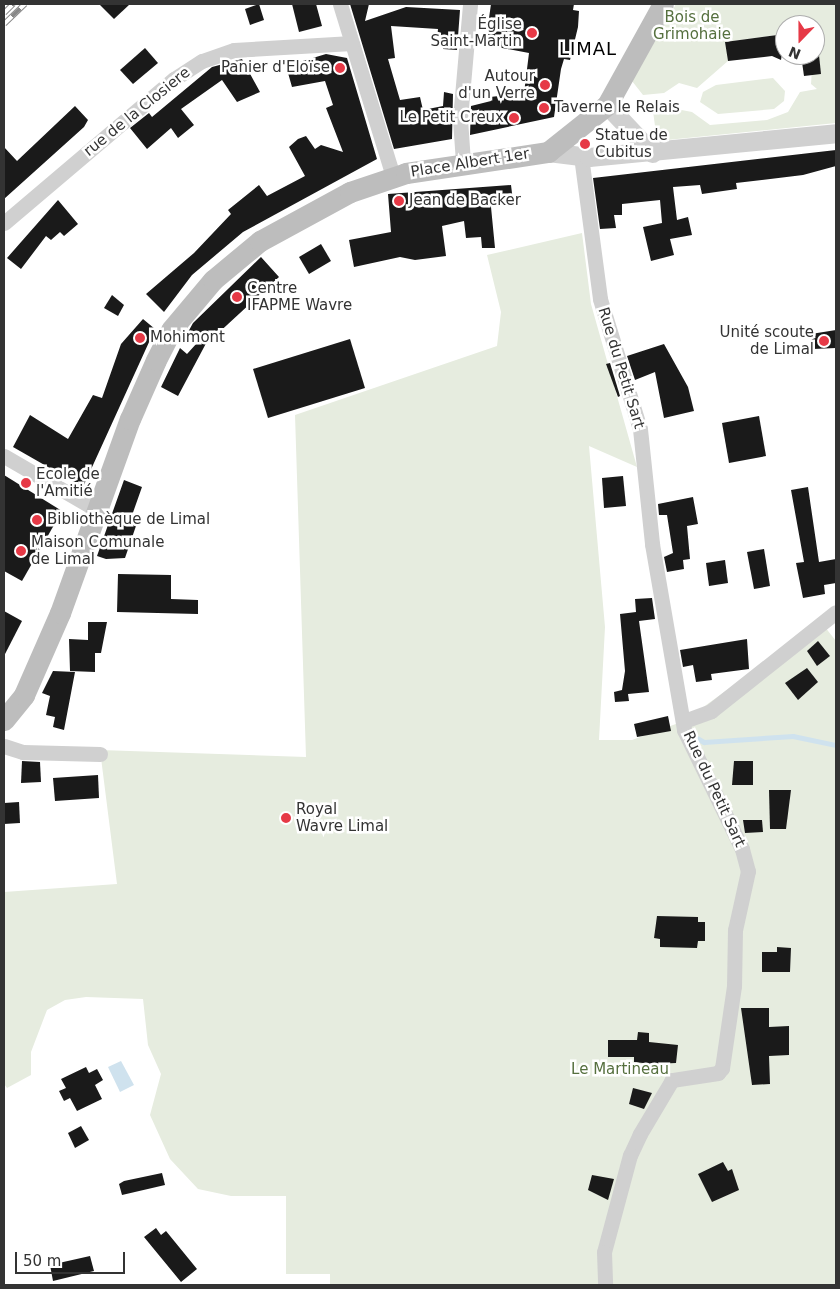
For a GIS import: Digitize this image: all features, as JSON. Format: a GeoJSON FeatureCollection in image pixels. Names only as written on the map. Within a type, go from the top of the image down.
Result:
{"type":"FeatureCollection","features":[{"type":"Feature","properties":{"kind":"main road"},"geometry":{"type":"LineString","coordinates":[[608,105],[663,4]]}},
{"type":"Feature","properties":{"kind":"main road","name":"Place Albert 1er"},"geometry":{"type":"LineString","coordinates":[[4,720],[24,695],[40,659],[156,360],[190,304],[232,261],[260,241],[350,192],[392,176],[463,162],[548,152],[608,105]]}},
{"type":"Feature","properties":{"kind":"street"},"geometry":{"type":"LineString","coordinates":[[340,4],[392,176]]}},
{"type":"Feature","properties":{"kind":"street"},"geometry":{"type":"LineString","coordinates":[[463,162],[460,119],[470,4]]}},
{"type":"Feature","properties":{"kind":"street","name":"rue de la Closiere"},"geometry":{"type":"LineString","coordinates":[[4,223],[174,79],[202,61],[234,50],[352,43]]}},
{"type":"Feature","properties":{"kind":"street"},"geometry":{"type":"LineString","coordinates":[[608,105],[660,152]]}},
{"type":"Feature","properties":{"kind":"street","name":"Place Albert 1er"},"geometry":{"type":"LineString","coordinates":[[548,152],[581,156],[660,152],[836,133]]}},
{"type":"Feature","properties":{"kind":"street","name":"Rue du Petit Sart"},"geometry":{"type":"LineString","coordinates":[[581,156],[600,299],[640,429],[656,568],[684,721],[684,730],[742,849],[748,871],[735,930],[734,986],[724,1060],[718,1073],[672,1080],[640,1134],[630,1155],[604,1252],[605,1285]]}},
{"type":"Feature","properties":{"kind":"street"},"geometry":{"type":"LineString","coordinates":[[4,456],[97,510]]}},
{"type":"Feature","properties":{"kind":"street"},"geometry":{"type":"LineString","coordinates":[[684,721],[711,711],[836,612]]}},
{"type":"Feature","properties":{"kind":"street"},"geometry":{"type":"LineString","coordinates":[[4,746],[23,752],[100,754]]}},
{"type":"Feature","properties":{"kind":"green space","name":"Bois de Grimohaie"},"geometry":{"type":"Polygon","coordinates":[[[676,4],[836,4],[836,123],[657,141],[653,111],[666,107],[692,112],[710,125],[767,120],[788,112],[800,92],[817,89],[811,84],[812,65],[825,65],[825,15],[775,15],[775,35],[726,42],[728,61],[697,88],[679,83],[664,93],[643,95],[632,81],[676,4]]]}},
{"type":"Feature","properties":{"kind":"green space"},"geometry":{"type":"Polygon","coordinates":[[[773,78],[785,91],[784,101],[774,109],[718,114],[700,102],[703,92],[716,85],[773,78]]]}},
{"type":"Feature","properties":{"kind":"green space","name":"Le Martineau"},"geometry":{"type":"Polygon","coordinates":[[[582,233],[591,304],[637,467],[589,446],[605,627],[599,740],[632,740],[684,721],[821,622],[836,641],[836,1285],[330,1285],[330,1274],[286,1274],[286,1196],[231,1196],[198,1189],[170,1159],[150,1115],[161,1074],[148,1045],[143,999],[86,997],[65,1000],[47,1010],[31,1052],[31,1075],[7,1088],[4,1084],[4,892],[117,884],[100,750],[306,757],[295,415],[497,346],[501,312],[487,255],[582,233]]]}},
{"type":"Feature","properties":{"kind":"water"},"geometry":{"type":"Polygon","coordinates":[[[121,1061],[134,1085],[120,1092],[108,1067],[121,1061]]]}},
{"type":"Feature","properties":{"kind":"building"},"geometry":{"type":"Polygon","coordinates":[[[99,4],[130,4],[114,19],[99,4]]]}},
{"type":"Feature","properties":{"kind":"building"},"geometry":{"type":"Polygon","coordinates":[[[259,4],[264,20],[250,25],[245,9],[259,4]]]}},
{"type":"Feature","properties":{"kind":"building"},"geometry":{"type":"Polygon","coordinates":[[[292,4],[316,4],[322,26],[299,32],[292,4]]]}},
{"type":"Feature","properties":{"kind":"building"},"geometry":{"type":"Polygon","coordinates":[[[350,4],[369,4],[365,21],[406,7],[460,10],[457,50],[443,49],[444,39],[437,38],[438,29],[391,26],[395,58],[388,59],[400,100],[420,97],[423,110],[443,106],[444,92],[453,94],[452,139],[394,149],[350,4]]]}},
{"type":"Feature","properties":{"kind":"building"},"geometry":{"type":"Polygon","coordinates":[[[491,4],[574,4],[573,10],[579,11],[578,27],[570,60],[564,59],[561,69],[554,117],[470,135],[471,106],[491,101],[490,97],[524,93],[529,53],[492,46],[486,39],[491,4]]]}},
{"type":"Feature","properties":{"kind":"building"},"geometry":{"type":"Polygon","coordinates":[[[775,35],[775,57],[772,56],[728,61],[725,42],[775,35]]]}},
{"type":"Feature","properties":{"kind":"building"},"geometry":{"type":"Polygon","coordinates":[[[145,48],[158,63],[133,84],[120,70],[145,48]]]}},
{"type":"Feature","properties":{"kind":"building"},"geometry":{"type":"Polygon","coordinates":[[[326,54],[347,58],[377,159],[243,232],[192,275],[164,312],[146,294],[194,253],[231,214],[228,210],[259,185],[267,196],[305,176],[289,147],[298,139],[306,136],[315,149],[321,145],[343,152],[326,108],[333,105],[325,81],[292,87],[286,66],[326,54]]]}},
{"type":"Feature","properties":{"kind":"building"},"geometry":{"type":"Polygon","coordinates":[[[242,59],[260,92],[237,102],[222,80],[181,109],[194,125],[178,138],[171,128],[147,149],[130,128],[149,113],[152,117],[212,67],[242,59]]]}},
{"type":"Feature","properties":{"kind":"building"},"geometry":{"type":"Polygon","coordinates":[[[802,65],[820,65],[821,74],[804,76],[802,65]]]}},
{"type":"Feature","properties":{"kind":"building"},"geometry":{"type":"Polygon","coordinates":[[[75,106],[88,120],[84,127],[4,199],[4,147],[17,161],[75,106]]]}},
{"type":"Feature","properties":{"kind":"building"},"geometry":{"type":"Polygon","coordinates":[[[836,150],[836,166],[803,175],[736,183],[737,189],[702,194],[700,185],[673,187],[677,220],[688,217],[692,235],[670,239],[674,255],[651,261],[643,227],[662,223],[660,200],[622,204],[622,215],[614,215],[616,228],[600,229],[593,178],[836,150]]]}},
{"type":"Feature","properties":{"kind":"building"},"geometry":{"type":"Polygon","coordinates":[[[511,185],[513,201],[491,207],[495,248],[482,248],[481,237],[466,238],[464,221],[442,226],[446,256],[415,260],[400,257],[354,267],[349,240],[391,232],[388,194],[511,185]]]}},
{"type":"Feature","properties":{"kind":"building"},"geometry":{"type":"Polygon","coordinates":[[[58,200],[78,224],[64,236],[60,232],[51,240],[46,236],[21,269],[7,258],[58,200]]]}},
{"type":"Feature","properties":{"kind":"building"},"geometry":{"type":"Polygon","coordinates":[[[321,244],[331,261],[309,274],[299,257],[321,244]]]}},
{"type":"Feature","properties":{"kind":"building"},"geometry":{"type":"Polygon","coordinates":[[[261,257],[279,277],[214,337],[211,334],[178,396],[161,387],[180,348],[187,354],[197,343],[187,334],[193,323],[261,257]]]}},
{"type":"Feature","properties":{"kind":"building"},"geometry":{"type":"Polygon","coordinates":[[[112,295],[124,305],[118,316],[104,308],[112,295]]]}},
{"type":"Feature","properties":{"kind":"building"},"geometry":{"type":"Polygon","coordinates":[[[143,319],[155,329],[83,487],[13,447],[30,415],[68,439],[93,395],[102,398],[121,344],[143,319]]]}},
{"type":"Feature","properties":{"kind":"building","name":"Unité scoute de Limal"},"geometry":{"type":"Polygon","coordinates":[[[836,330],[836,348],[813,349],[811,334],[836,330]]]}},
{"type":"Feature","properties":{"kind":"building"},"geometry":{"type":"Polygon","coordinates":[[[350,339],[365,388],[268,418],[253,369],[350,339]]]}},
{"type":"Feature","properties":{"kind":"building"},"geometry":{"type":"Polygon","coordinates":[[[664,344],[688,387],[694,411],[664,418],[655,372],[635,380],[627,356],[664,344]]]}},
{"type":"Feature","properties":{"kind":"building"},"geometry":{"type":"Polygon","coordinates":[[[610,363],[620,396],[618,397],[606,364],[610,363]]]}},
{"type":"Feature","properties":{"kind":"building"},"geometry":{"type":"Polygon","coordinates":[[[759,416],[766,456],[729,463],[722,423],[759,416]]]}},
{"type":"Feature","properties":{"kind":"building"},"geometry":{"type":"Polygon","coordinates":[[[4,475],[62,511],[22,581],[4,571],[4,475]]]}},
{"type":"Feature","properties":{"kind":"building"},"geometry":{"type":"Polygon","coordinates":[[[623,476],[626,506],[604,508],[602,478],[623,476]]]}},
{"type":"Feature","properties":{"kind":"building"},"geometry":{"type":"Polygon","coordinates":[[[124,480],[142,487],[130,521],[137,523],[125,558],[106,559],[97,556],[124,480]]]}},
{"type":"Feature","properties":{"kind":"building"},"geometry":{"type":"Polygon","coordinates":[[[808,487],[819,562],[836,559],[836,583],[824,585],[825,594],[803,598],[796,563],[804,562],[791,490],[808,487]]]}},
{"type":"Feature","properties":{"kind":"building"},"geometry":{"type":"Polygon","coordinates":[[[693,497],[698,524],[687,526],[690,559],[683,560],[684,569],[667,572],[664,557],[673,553],[667,515],[659,515],[658,504],[693,497]]]}},
{"type":"Feature","properties":{"kind":"building"},"geometry":{"type":"Polygon","coordinates":[[[764,549],[770,586],[754,589],[747,552],[764,549]]]}},
{"type":"Feature","properties":{"kind":"building"},"geometry":{"type":"Polygon","coordinates":[[[725,560],[728,583],[709,586],[706,563],[725,560]]]}},
{"type":"Feature","properties":{"kind":"building"},"geometry":{"type":"Polygon","coordinates":[[[118,574],[171,575],[171,599],[198,600],[198,614],[117,612],[118,574]]]}},
{"type":"Feature","properties":{"kind":"building"},"geometry":{"type":"Polygon","coordinates":[[[652,598],[655,619],[639,621],[649,692],[628,694],[629,701],[615,702],[614,692],[622,690],[625,671],[620,614],[636,612],[635,599],[652,598]]]}},
{"type":"Feature","properties":{"kind":"building"},"geometry":{"type":"Polygon","coordinates":[[[4,611],[22,621],[4,656],[4,611]]]}},
{"type":"Feature","properties":{"kind":"building"},"geometry":{"type":"Polygon","coordinates":[[[88,622],[107,622],[101,653],[95,653],[95,672],[70,671],[69,639],[88,640],[88,622]]]}},
{"type":"Feature","properties":{"kind":"building"},"geometry":{"type":"Polygon","coordinates":[[[747,639],[749,669],[711,674],[712,680],[696,682],[693,665],[683,667],[680,650],[747,639]]]}},
{"type":"Feature","properties":{"kind":"building"},"geometry":{"type":"Polygon","coordinates":[[[818,641],[830,656],[817,666],[807,651],[818,641]]]}},
{"type":"Feature","properties":{"kind":"building"},"geometry":{"type":"Polygon","coordinates":[[[807,668],[818,682],[798,700],[785,683],[807,668]]]}},
{"type":"Feature","properties":{"kind":"building"},"geometry":{"type":"Polygon","coordinates":[[[53,671],[75,672],[64,730],[53,727],[55,717],[46,715],[50,696],[42,693],[53,671]]]}},
{"type":"Feature","properties":{"kind":"building"},"geometry":{"type":"Polygon","coordinates":[[[668,716],[671,731],[637,737],[634,724],[668,716]]]}},
{"type":"Feature","properties":{"kind":"building"},"geometry":{"type":"Polygon","coordinates":[[[22,761],[40,762],[41,782],[21,783],[22,761]]]}},
{"type":"Feature","properties":{"kind":"building"},"geometry":{"type":"Polygon","coordinates":[[[734,761],[753,761],[753,785],[732,785],[734,761]]]}},
{"type":"Feature","properties":{"kind":"building"},"geometry":{"type":"Polygon","coordinates":[[[98,775],[99,798],[55,801],[53,778],[98,775]]]}},
{"type":"Feature","properties":{"kind":"building"},"geometry":{"type":"Polygon","coordinates":[[[769,790],[791,790],[786,829],[770,829],[769,790]]]}},
{"type":"Feature","properties":{"kind":"building"},"geometry":{"type":"Polygon","coordinates":[[[19,802],[20,823],[4,824],[4,803],[19,802]]]}},
{"type":"Feature","properties":{"kind":"building"},"geometry":{"type":"Polygon","coordinates":[[[743,820],[762,820],[763,832],[745,833],[743,820]]]}},
{"type":"Feature","properties":{"kind":"building"},"geometry":{"type":"Polygon","coordinates":[[[657,916],[698,917],[698,922],[705,922],[705,941],[698,941],[697,948],[660,947],[660,939],[654,938],[657,916]]]}},
{"type":"Feature","properties":{"kind":"building"},"geometry":{"type":"Polygon","coordinates":[[[777,947],[791,948],[790,972],[762,972],[762,952],[777,952],[777,947]]]}},
{"type":"Feature","properties":{"kind":"building"},"geometry":{"type":"Polygon","coordinates":[[[741,1008],[769,1008],[769,1027],[789,1026],[789,1055],[769,1056],[770,1084],[752,1085],[741,1008]]]}},
{"type":"Feature","properties":{"kind":"building"},"geometry":{"type":"Polygon","coordinates":[[[638,1032],[649,1033],[649,1042],[678,1045],[676,1063],[652,1064],[634,1062],[634,1057],[608,1057],[608,1040],[637,1040],[638,1032]]]}},
{"type":"Feature","properties":{"kind":"building"},"geometry":{"type":"Polygon","coordinates":[[[86,1067],[89,1073],[97,1069],[103,1080],[95,1085],[102,1099],[77,1111],[70,1098],[64,1101],[59,1091],[66,1088],[61,1079],[86,1067]]]}},
{"type":"Feature","properties":{"kind":"building"},"geometry":{"type":"Polygon","coordinates":[[[633,1088],[652,1093],[644,1109],[629,1104],[633,1088]]]}},
{"type":"Feature","properties":{"kind":"building"},"geometry":{"type":"Polygon","coordinates":[[[81,1126],[89,1140],[75,1148],[68,1133],[81,1126]]]}},
{"type":"Feature","properties":{"kind":"building"},"geometry":{"type":"Polygon","coordinates":[[[723,1162],[728,1171],[732,1169],[739,1190],[712,1202],[698,1174],[723,1162]]]}},
{"type":"Feature","properties":{"kind":"building"},"geometry":{"type":"Polygon","coordinates":[[[162,1173],[165,1185],[122,1195],[119,1184],[124,1181],[162,1173]]]}},
{"type":"Feature","properties":{"kind":"building"},"geometry":{"type":"Polygon","coordinates":[[[592,1175],[614,1179],[608,1200],[588,1190],[592,1175]]]}},
{"type":"Feature","properties":{"kind":"building"},"geometry":{"type":"Polygon","coordinates":[[[156,1228],[161,1235],[166,1231],[197,1269],[181,1282],[144,1237],[156,1228]]]}},
{"type":"Feature","properties":{"kind":"building"},"geometry":{"type":"Polygon","coordinates":[[[90,1256],[94,1271],[53,1281],[50,1265],[90,1256]]]}},
{"type":"Feature","properties":{"kind":"waterway"},"geometry":{"type":"LineString","coordinates":[[692,735],[704,742],[793,736],[836,745]]}},
{"type":"Feature","properties":{"kind":"railway"},"geometry":{"type":"LineString","coordinates":[[4,13],[13,4]]}},
{"type":"Feature","properties":{"kind":"railway"},"geometry":{"type":"LineString","coordinates":[[4,24],[25,4]]}},
{"type":"Feature","properties":{"kind":"place","name":"Église Saint-Martin"},"geometry":{"type":"Point","coordinates":[532,33]}},
{"type":"Feature","properties":{"kind":"place","name":"Panier d'Eloïse"},"geometry":{"type":"Point","coordinates":[340,68]}},
{"type":"Feature","properties":{"kind":"place","name":"Autour d'un Verre"},"geometry":{"type":"Point","coordinates":[545,85]}},
{"type":"Feature","properties":{"kind":"place","name":"Taverne le Relais"},"geometry":{"type":"Point","coordinates":[544,108]}},
{"type":"Feature","properties":{"kind":"place","name":"Le Petit Creux"},"geometry":{"type":"Point","coordinates":[514,118]}},
{"type":"Feature","properties":{"kind":"place","name":"Statue de Cubitus"},"geometry":{"type":"Point","coordinates":[585,144]}},
{"type":"Feature","properties":{"kind":"place","name":"Jean de Backer"},"geometry":{"type":"Point","coordinates":[399,201]}},
{"type":"Feature","properties":{"kind":"place","name":"Centre IFAPME Wavre"},"geometry":{"type":"Point","coordinates":[237,297]}},
{"type":"Feature","properties":{"kind":"place","name":"Mohimont"},"geometry":{"type":"Point","coordinates":[140,338]}},
{"type":"Feature","properties":{"kind":"place","name":"Unité scoute de Limal"},"geometry":{"type":"Point","coordinates":[824,341]}},
{"type":"Feature","properties":{"kind":"place","name":"Ecole de l'Amitié"},"geometry":{"type":"Point","coordinates":[26,483]}},
{"type":"Feature","properties":{"kind":"place","name":"Bibliothèque de Limal"},"geometry":{"type":"Point","coordinates":[37,520]}},
{"type":"Feature","properties":{"kind":"place","name":"Maison Comunale de Limal"},"geometry":{"type":"Point","coordinates":[21,551]}},
{"type":"Feature","properties":{"kind":"place","name":"Royal Wavre Limal"},"geometry":{"type":"Point","coordinates":[286,818]}},
{"type":"Feature","properties":{"kind":"district","name":"LIMAL"},"geometry":{"type":"Point","coordinates":[588,49]}}]}
